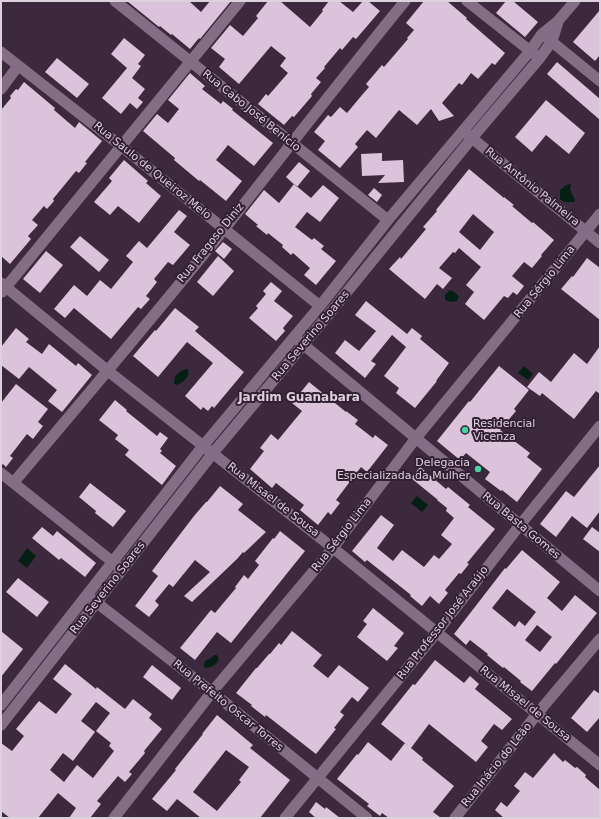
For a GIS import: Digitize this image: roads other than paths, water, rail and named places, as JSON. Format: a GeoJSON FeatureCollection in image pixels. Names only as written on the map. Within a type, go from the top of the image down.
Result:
{"type":"FeatureCollection","features":[{"type":"Feature","properties":{"kind":"street","name":"Rua Cabo José Benício"},"geometry":{"type":"LineString","coordinates":[[115,1],[388,220]]}},
{"type":"Feature","properties":{"kind":"street"},"geometry":{"type":"LineString","coordinates":[[3,288],[240,1]]}},
{"type":"Feature","properties":{"kind":"street","name":"Rua Fragoso Diniz"},"geometry":{"type":"LineString","coordinates":[[14,482],[108,371],[224,229],[405,1]]}},
{"type":"Feature","properties":{"kind":"street"},"geometry":{"type":"LineString","coordinates":[[468,1],[539,59]]}},
{"type":"Feature","properties":{"kind":"street","name":"Rua Severino Soares"},"geometry":{"type":"LineString","coordinates":[[1,705],[203,446],[295,337],[388,220],[530,51],[542,34],[558,21],[575,1]]}},
{"type":"Feature","properties":{"kind":"street","name":"Rua Severino Soares"},"geometry":{"type":"LineString","coordinates":[[1,725],[213,453],[304,345],[472,138],[539,59],[552,41],[558,21]]}},
{"type":"Feature","properties":{"kind":"street"},"geometry":{"type":"LineString","coordinates":[[542,34],[600,81]]}},
{"type":"Feature","properties":{"kind":"street","name":"Rua Saulo de Queiroz Melo"},"geometry":{"type":"LineString","coordinates":[[1,52],[121,146],[320,306]]}},
{"type":"Feature","properties":{"kind":"street"},"geometry":{"type":"LineString","coordinates":[[1,89],[18,66]]}},
{"type":"Feature","properties":{"kind":"street","name":"Rua Antônio Palmeira"},"geometry":{"type":"LineString","coordinates":[[463,131],[600,243]]}},
{"type":"Feature","properties":{"kind":"street","name":"Rua Sérgio Lima"},"geometry":{"type":"LineString","coordinates":[[114,818],[212,692],[333,548],[416,438],[600,214]]}},
{"type":"Feature","properties":{"kind":"street","name":"Rua Misael de Sousa"},"geometry":{"type":"LineString","coordinates":[[3,288],[333,548],[600,765]]}},
{"type":"Feature","properties":{"kind":"street","name":"Rua Basta Gomes"},"geometry":{"type":"LineString","coordinates":[[295,337],[600,591]]}},
{"type":"Feature","properties":{"kind":"street","name":"Rua Professor José Araújo"},"geometry":{"type":"LineString","coordinates":[[285,818],[437,632],[520,525],[600,426]]}},
{"type":"Feature","properties":{"kind":"street"},"geometry":{"type":"LineString","coordinates":[[1,473],[122,570]]}},
{"type":"Feature","properties":{"kind":"street","name":"Rua Prefeito Oscar Torres"},"geometry":{"type":"LineString","coordinates":[[87,596],[212,692],[367,818]]}},
{"type":"Feature","properties":{"kind":"street","name":"Rua Inácio do Leão"},"geometry":{"type":"LineString","coordinates":[[454,818],[537,714],[600,639]]}},
{"type":"Feature","properties":{"kind":"place","name":"Residencial Vicenza"},"geometry":{"type":"Point","coordinates":[465,430]}},
{"type":"Feature","properties":{"kind":"place","name":"Delegacia Especializada da Mulher"},"geometry":{"type":"Point","coordinates":[478,469]}},
{"type":"Feature","properties":{"kind":"district","name":"Jardim Guanabara"},"geometry":{"type":"Point","coordinates":[299,398]}}]}
